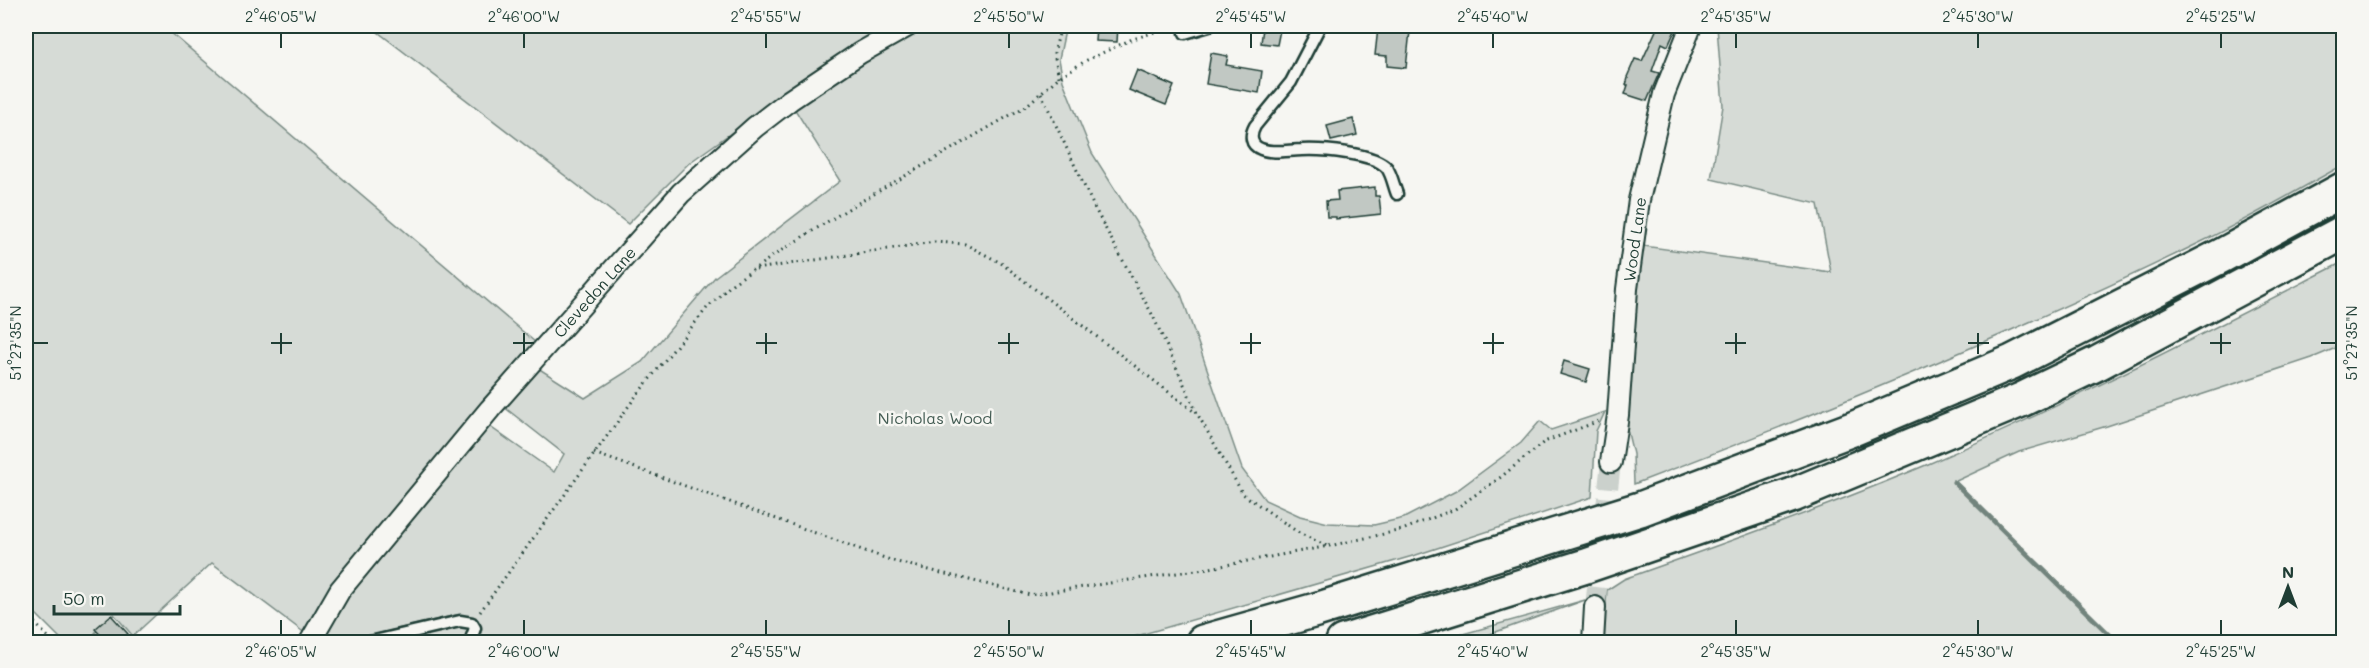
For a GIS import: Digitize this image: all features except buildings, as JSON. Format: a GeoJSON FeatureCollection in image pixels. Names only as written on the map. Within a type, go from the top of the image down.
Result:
{"type":"FeatureCollection","features":[{"type":"Feature","properties":{"kind":"highway"},"geometry":{"type":"LineString","coordinates":[[1203,642],[1327,607],[1640,508],[1855,428],[2012,362],[2223,255],[2343,189]]}},
{"type":"Feature","properties":{"kind":"highway"},"geometry":{"type":"LineString","coordinates":[[1343,642],[1586,566],[1793,495],[2021,400],[2137,342],[2343,232]]}},
{"type":"Feature","properties":{"kind":"street","name":"Clevedon Lane"},"geometry":{"type":"LineString","coordinates":[[310,642],[340,590],[489,409],[681,193],[755,127],[790,100],[860,53],[908,26]]}},
{"type":"Feature","properties":{"kind":"street","name":"Wood Lane"},"geometry":{"type":"LineString","coordinates":[[1611,462],[1618,415],[1627,290],[1639,200],[1664,94],[1691,26]]}},
{"type":"Feature","properties":{"kind":"street"},"geometry":{"type":"LineString","coordinates":[[1593,642],[1595,608]]}},
{"type":"Feature","properties":{"kind":"lane"},"geometry":{"type":"LineString","coordinates":[[1185,33],[1209,26]]}},
{"type":"Feature","properties":{"kind":"lane"},"geometry":{"type":"LineString","coordinates":[[1320,26],[1291,82],[1255,126],[1252,132],[1254,144],[1265,151],[1303,150],[1340,153],[1375,160],[1387,168],[1397,194]]}},
{"type":"Feature","properties":{"kind":"lane"},"geometry":{"type":"LineString","coordinates":[[370,642],[451,622],[472,623],[475,633],[470,642]]}},
{"type":"Feature","properties":{"kind":"path"},"geometry":{"type":"LineString","coordinates":[[1059,77],[1054,53],[1061,26]]}},
{"type":"Feature","properties":{"kind":"path"},"geometry":{"type":"LineString","coordinates":[[472,623],[636,396],[707,308],[732,284],[848,209],[1026,106],[1059,77],[1114,47],[1173,26]]}},
{"type":"Feature","properties":{"kind":"path"},"geometry":{"type":"LineString","coordinates":[[1041,93],[1095,209],[1153,316],[1198,415],[1243,494],[1299,533],[1329,546]]}},
{"type":"Feature","properties":{"kind":"path"},"geometry":{"type":"LineString","coordinates":[[754,269],[934,242],[965,244],[1001,263],[1198,415]]}},
{"type":"Feature","properties":{"kind":"path"},"geometry":{"type":"LineString","coordinates":[[594,453],[893,561],[1030,595],[1210,568],[1402,530],[1455,508],[1501,477],[1544,442],[1618,415]]}},
{"type":"Feature","properties":{"kind":"path"},"geometry":{"type":"LineString","coordinates":[[26,614],[53,642]]}},
{"type":"Feature","properties":{"kind":"green space"},"geometry":{"type":"Polygon","coordinates":[[[26,26],[163,26],[535,342],[372,537],[306,634],[212,563],[133,636],[114,614],[95,633],[91,642],[64,642],[26,604],[26,26]]]}},
{"type":"Feature","properties":{"kind":"green space"},"geometry":{"type":"Polygon","coordinates":[[[370,26],[887,26],[833,60],[689,163],[628,224],[370,26]]]}},
{"type":"Feature","properties":{"kind":"green space","name":"Nicholas Wood"},"geometry":{"type":"Polygon","coordinates":[[[926,26],[1066,26],[1059,59],[1063,81],[1092,153],[1181,294],[1242,469],[1265,500],[1300,516],[1328,523],[1374,525],[1404,518],[1456,491],[1521,443],[1540,421],[1551,430],[1605,412],[1596,431],[1592,497],[1416,555],[1116,642],[474,642],[481,633],[481,626],[470,616],[456,615],[360,638],[352,642],[316,642],[398,525],[406,528],[412,518],[408,512],[486,424],[554,472],[564,454],[504,407],[538,368],[585,398],[642,362],[715,277],[840,181],[794,108],[835,77],[926,26]]]}},
{"type":"Feature","properties":{"kind":"green space"},"geometry":{"type":"Polygon","coordinates":[[[1717,26],[2343,26],[2343,165],[2217,234],[1990,340],[1849,399],[1634,484],[1633,454],[1627,429],[1636,289],[1644,246],[1831,272],[1818,204],[1711,179],[1723,106],[1717,26]]]}},
{"type":"Feature","properties":{"kind":"green space"},"geometry":{"type":"Polygon","coordinates":[[[2343,262],[2343,345],[2312,358],[2107,426],[2019,452],[1954,482],[2117,642],[1603,642],[1607,590],[1624,579],[1776,524],[1979,442],[2136,367],[2343,262]]]}},
{"type":"Feature","properties":{"kind":"green space"},"geometry":{"type":"Polygon","coordinates":[[[1585,600],[1468,642],[1434,642],[1585,600]]]}},
{"type":"Feature","properties":{"kind":"green space"},"geometry":{"type":"Polygon","coordinates":[[[459,625],[467,626],[469,632],[464,642],[387,642],[459,625]]]}},
{"type":"Feature","properties":{"kind":"waterway"},"geometry":{"type":"LineString","coordinates":[[1954,482],[2117,642]]}},
{"type":"Feature","properties":{"kind":"tunnel"},"geometry":{"type":"LineString","coordinates":[[1595,607],[1611,462]]}}]}
